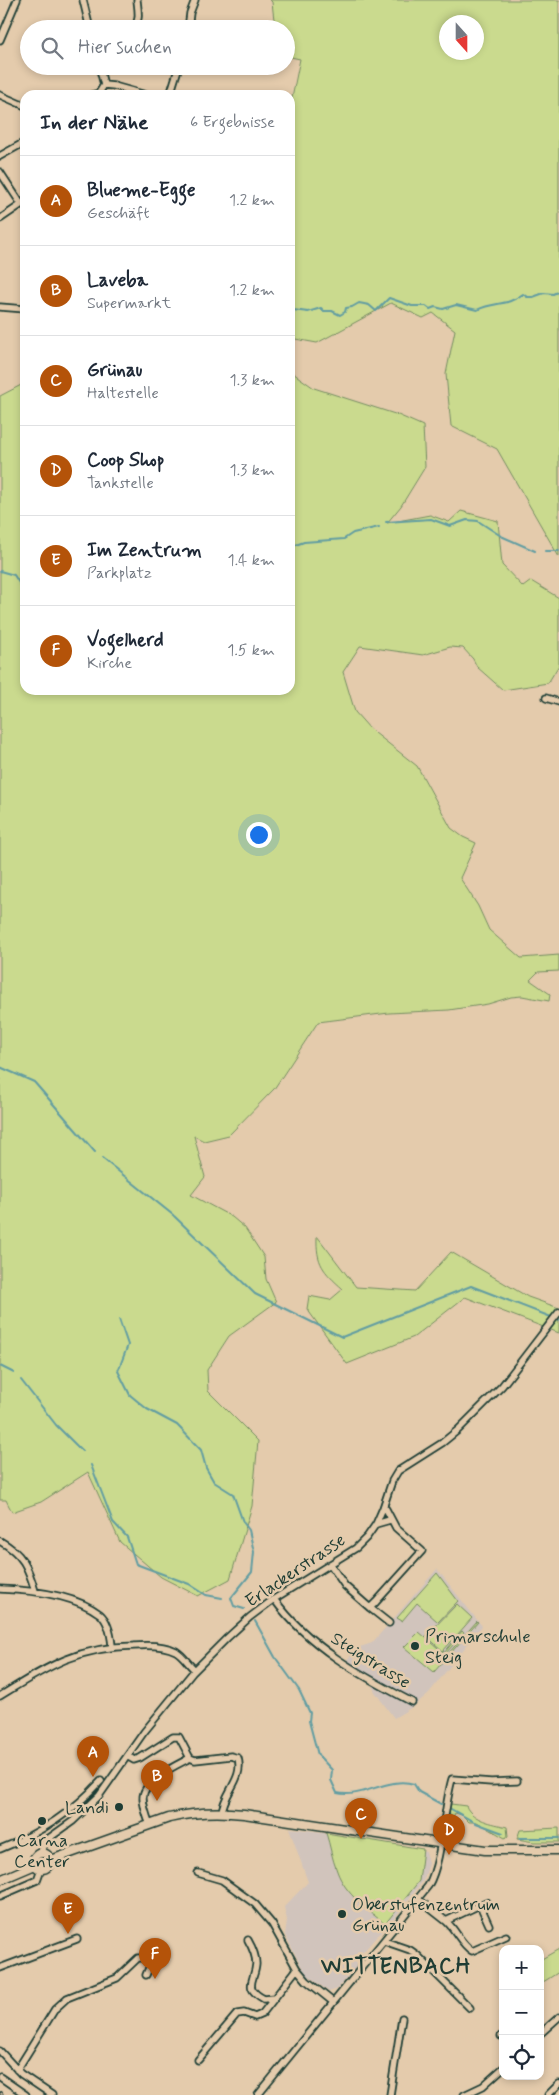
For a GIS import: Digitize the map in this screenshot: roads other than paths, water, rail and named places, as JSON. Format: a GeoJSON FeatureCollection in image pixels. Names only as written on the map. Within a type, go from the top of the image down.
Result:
{"type":"FeatureCollection","features":[{"type":"Feature","properties":{"kind":"main road"},"geometry":{"type":"LineString","coordinates":[[51,1860],[186,1814],[222,1812],[485,1850],[559,1850]]}},
{"type":"Feature","properties":{"kind":"main road"},"geometry":{"type":"LineString","coordinates":[[0,1880],[38,1867],[49,1866],[51,1860],[48,1854],[41,1852],[35,1857],[38,1867]]}},
{"type":"Feature","properties":{"kind":"street"},"geometry":{"type":"LineString","coordinates":[[0,40],[17,0]]}},
{"type":"Feature","properties":{"kind":"street"},"geometry":{"type":"LineString","coordinates":[[83,0],[88,20]]}},
{"type":"Feature","properties":{"kind":"street"},"geometry":{"type":"LineString","coordinates":[[137,0],[137,20]]}},
{"type":"Feature","properties":{"kind":"street"},"geometry":{"type":"LineString","coordinates":[[189,20],[195,0]]}},
{"type":"Feature","properties":{"kind":"street"},"geometry":{"type":"LineString","coordinates":[[101,75],[104,85],[101,90]]}},
{"type":"Feature","properties":{"kind":"street"},"geometry":{"type":"LineString","coordinates":[[172,90],[177,75]]}},
{"type":"Feature","properties":{"kind":"street"},"geometry":{"type":"LineString","coordinates":[[104,85],[128,90]]}},
{"type":"Feature","properties":{"kind":"street"},"geometry":{"type":"LineString","coordinates":[[0,95],[20,104]]}},
{"type":"Feature","properties":{"kind":"street"},"geometry":{"type":"LineString","coordinates":[[0,156],[20,145]]}},
{"type":"Feature","properties":{"kind":"street"},"geometry":{"type":"LineString","coordinates":[[0,172],[20,199]]}},
{"type":"Feature","properties":{"kind":"street"},"geometry":{"type":"LineString","coordinates":[[0,219],[20,205]]}},
{"type":"Feature","properties":{"kind":"street"},"geometry":{"type":"LineString","coordinates":[[0,307],[20,309]]}},
{"type":"Feature","properties":{"kind":"street"},"geometry":{"type":"LineString","coordinates":[[546,698],[559,702]]}},
{"type":"Feature","properties":{"kind":"street","name":"Erlackerstrasse"},"geometry":{"type":"LineString","coordinates":[[41,1852],[44,1842],[84,1812],[99,1796],[144,1732],[195,1670],[250,1617],[274,1599],[356,1548],[367,1537],[376,1524],[392,1481],[398,1472],[448,1439],[465,1424],[502,1386],[559,1312]]}},
{"type":"Feature","properties":{"kind":"street"},"geometry":{"type":"LineString","coordinates":[[370,1608],[422,1551],[390,1520],[386,1509],[383,1508]]}},
{"type":"Feature","properties":{"kind":"street"},"geometry":{"type":"LineString","coordinates":[[376,1524],[390,1520]]}},
{"type":"Feature","properties":{"kind":"street"},"geometry":{"type":"LineString","coordinates":[[0,1541],[12,1548],[22,1558],[28,1568],[35,1591]]}},
{"type":"Feature","properties":{"kind":"street"},"geometry":{"type":"LineString","coordinates":[[330,1564],[345,1586],[388,1623]]}},
{"type":"Feature","properties":{"kind":"street"},"geometry":{"type":"LineString","coordinates":[[0,1589],[35,1591],[70,1600],[101,1615],[110,1630],[112,1646]]}},
{"type":"Feature","properties":{"kind":"street","name":"Steigstrasse"},"geometry":{"type":"LineString","coordinates":[[274,1599],[303,1632],[324,1650],[347,1667],[412,1702]]}},
{"type":"Feature","properties":{"kind":"street"},"geometry":{"type":"LineString","coordinates":[[0,1696],[66,1658],[112,1646],[170,1649],[184,1657],[195,1670]]}},
{"type":"Feature","properties":{"kind":"street"},"geometry":{"type":"LineString","coordinates":[[127,1756],[134,1760],[140,1758],[173,1737],[179,1737],[190,1758],[195,1760],[231,1756],[238,1758],[238,1777],[224,1804],[222,1812]]}},
{"type":"Feature","properties":{"kind":"street"},"geometry":{"type":"LineString","coordinates":[[150,1825],[143,1793],[160,1774],[190,1758]]}},
{"type":"Feature","properties":{"kind":"street"},"geometry":{"type":"LineString","coordinates":[[258,2095],[418,1899],[433,1877],[452,1779],[491,1782],[517,1781]]}},
{"type":"Feature","properties":{"kind":"street"},"geometry":{"type":"LineString","coordinates":[[0,1849],[33,1834],[71,1810],[100,1781]]}},
{"type":"Feature","properties":{"kind":"street"},"geometry":{"type":"LineString","coordinates":[[56,1820],[61,1829]]}},
{"type":"Feature","properties":{"kind":"street"},"geometry":{"type":"LineString","coordinates":[[0,1896],[37,1880],[40,1876],[38,1867]]}},
{"type":"Feature","properties":{"kind":"street"},"geometry":{"type":"LineString","coordinates":[[198,1873],[222,1880],[255,1904],[272,1924],[297,1969],[307,1981],[333,2002]]}},
{"type":"Feature","properties":{"kind":"street"},"geometry":{"type":"LineString","coordinates":[[418,1899],[446,1921],[472,1951],[506,1936]]}},
{"type":"Feature","properties":{"kind":"street"},"geometry":{"type":"LineString","coordinates":[[446,1921],[486,1902]]}},
{"type":"Feature","properties":{"kind":"street"},"geometry":{"type":"LineString","coordinates":[[480,1906],[489,1925]]}},
{"type":"Feature","properties":{"kind":"street"},"geometry":{"type":"LineString","coordinates":[[0,1968],[77,1939]]}},
{"type":"Feature","properties":{"kind":"street"},"geometry":{"type":"LineString","coordinates":[[248,1940],[252,1946],[256,1962],[250,1984],[252,1989],[264,1999],[274,1998]]}},
{"type":"Feature","properties":{"kind":"street"},"geometry":{"type":"LineString","coordinates":[[384,1941],[410,1950],[418,1955],[470,2008]]}},
{"type":"Feature","properties":{"kind":"street"},"geometry":{"type":"LineString","coordinates":[[17,2070],[62,2000],[117,1978],[138,1958],[144,1958],[151,1963],[146,1975]]}},
{"type":"Feature","properties":{"kind":"street"},"geometry":{"type":"LineString","coordinates":[[198,2060],[233,2017],[240,2013],[258,2016],[297,1969]]}},
{"type":"Feature","properties":{"kind":"street"},"geometry":{"type":"LineString","coordinates":[[544,2030],[559,2017]]}},
{"type":"Feature","properties":{"kind":"street"},"geometry":{"type":"LineString","coordinates":[[390,2095],[402,2018]]}},
{"type":"Feature","properties":{"kind":"street"},"geometry":{"type":"LineString","coordinates":[[0,2051],[17,2070],[52,2095]]}},
{"type":"Feature","properties":{"kind":"street"},"geometry":{"type":"LineString","coordinates":[[464,2095],[483,2086],[499,2072]]}},
{"type":"Feature","properties":{"kind":"street"},"geometry":{"type":"LineString","coordinates":[[0,2077],[26,2095]]}},
{"type":"Feature","properties":{"kind":"street"},"geometry":{"type":"LineString","coordinates":[[548,2095],[559,2084]]}},
{"type":"Feature","properties":{"kind":"waterway"},"geometry":{"type":"LineString","coordinates":[[295,310],[308,312],[321,308],[324,311],[332,311],[340,315],[345,312],[346,308],[359,303],[369,305],[376,311],[389,298],[412,306],[426,306],[430,309],[435,307],[443,309],[456,305],[477,310],[511,301],[523,294],[527,297],[533,297],[544,293],[553,294],[559,291]]}},
{"type":"Feature","properties":{"kind":"waterway"},"geometry":{"type":"LineString","coordinates":[[386,522],[431,519],[450,526],[467,520],[478,521],[501,536],[535,551]]}},
{"type":"Feature","properties":{"kind":"waterway"},"geometry":{"type":"LineString","coordinates":[[295,545],[304,542],[344,539],[353,533],[379,527]]}},
{"type":"Feature","properties":{"kind":"waterway"},"geometry":{"type":"LineString","coordinates":[[545,551],[559,551]]}},
{"type":"Feature","properties":{"kind":"waterway"},"geometry":{"type":"LineString","coordinates":[[0,571],[14,575],[20,584]]}},
{"type":"Feature","properties":{"kind":"waterway"},"geometry":{"type":"LineString","coordinates":[[0,1067],[34,1082],[95,1152]]}},
{"type":"Feature","properties":{"kind":"waterway"},"geometry":{"type":"LineString","coordinates":[[102,1158],[173,1215]]}},
{"type":"Feature","properties":{"kind":"waterway"},"geometry":{"type":"LineString","coordinates":[[174,1216],[255,1294],[342,1337],[471,1286],[551,1317]]}},
{"type":"Feature","properties":{"kind":"waterway"},"geometry":{"type":"LineString","coordinates":[[119,1319],[128,1345],[118,1371],[130,1395],[147,1409],[177,1425],[201,1450],[206,1468],[214,1482],[233,1494],[243,1522],[249,1530],[254,1552],[252,1572],[231,1598],[234,1606],[244,1609]]}},
{"type":"Feature","properties":{"kind":"waterway"},"geometry":{"type":"LineString","coordinates":[[0,1366],[14,1373]]}},
{"type":"Feature","properties":{"kind":"waterway"},"geometry":{"type":"LineString","coordinates":[[21,1380],[56,1425],[82,1451]]}},
{"type":"Feature","properties":{"kind":"waterway"},"geometry":{"type":"LineString","coordinates":[[91,1465],[113,1522],[127,1537],[136,1564],[189,1584],[206,1595],[222,1598]]}},
{"type":"Feature","properties":{"kind":"waterway"},"geometry":{"type":"LineString","coordinates":[[255,1621],[275,1657],[299,1690],[310,1713],[309,1721],[318,1755],[332,1770],[331,1780],[337,1793],[356,1793],[404,1782],[414,1784],[419,1792],[441,1804]]}},
{"type":"Feature","properties":{"kind":"waterway"},"geometry":{"type":"LineString","coordinates":[[451,1809],[476,1823],[503,1833]]}},
{"type":"Feature","properties":{"kind":"waterway"},"geometry":{"type":"LineString","coordinates":[[519,1838],[559,1838]]}},
{"type":"Feature","properties":{"kind":"place","name":"Primarschule Steig"},"geometry":{"type":"Point","coordinates":[415,1646]}},
{"type":"Feature","properties":{"kind":"place","name":"Blueme-Egge"},"geometry":{"type":"Point","coordinates":[93,1777]}},
{"type":"Feature","properties":{"kind":"place","name":"Laveba"},"geometry":{"type":"Point","coordinates":[157,1801]}},
{"type":"Feature","properties":{"kind":"place","name":"Landi"},"geometry":{"type":"Point","coordinates":[119,1807]}},
{"type":"Feature","properties":{"kind":"place","name":"Carna Center"},"geometry":{"type":"Point","coordinates":[42,1821]}},
{"type":"Feature","properties":{"kind":"place","name":"Grünau"},"geometry":{"type":"Point","coordinates":[361,1839]}},
{"type":"Feature","properties":{"kind":"place","name":"Coop Shop"},"geometry":{"type":"Point","coordinates":[449,1855]}},
{"type":"Feature","properties":{"kind":"place","name":"Oberstufenzentrum Grünau"},"geometry":{"type":"Point","coordinates":[342,1914]}},
{"type":"Feature","properties":{"kind":"place","name":"Im Zentrum"},"geometry":{"type":"Point","coordinates":[68,1934]}},
{"type":"Feature","properties":{"kind":"place","name":"Vogelherd"},"geometry":{"type":"Point","coordinates":[155,1979]}},
{"type":"Feature","properties":{"kind":"district","name":"WITTENBACH"},"geometry":{"type":"Point","coordinates":[396,1965]}}]}
